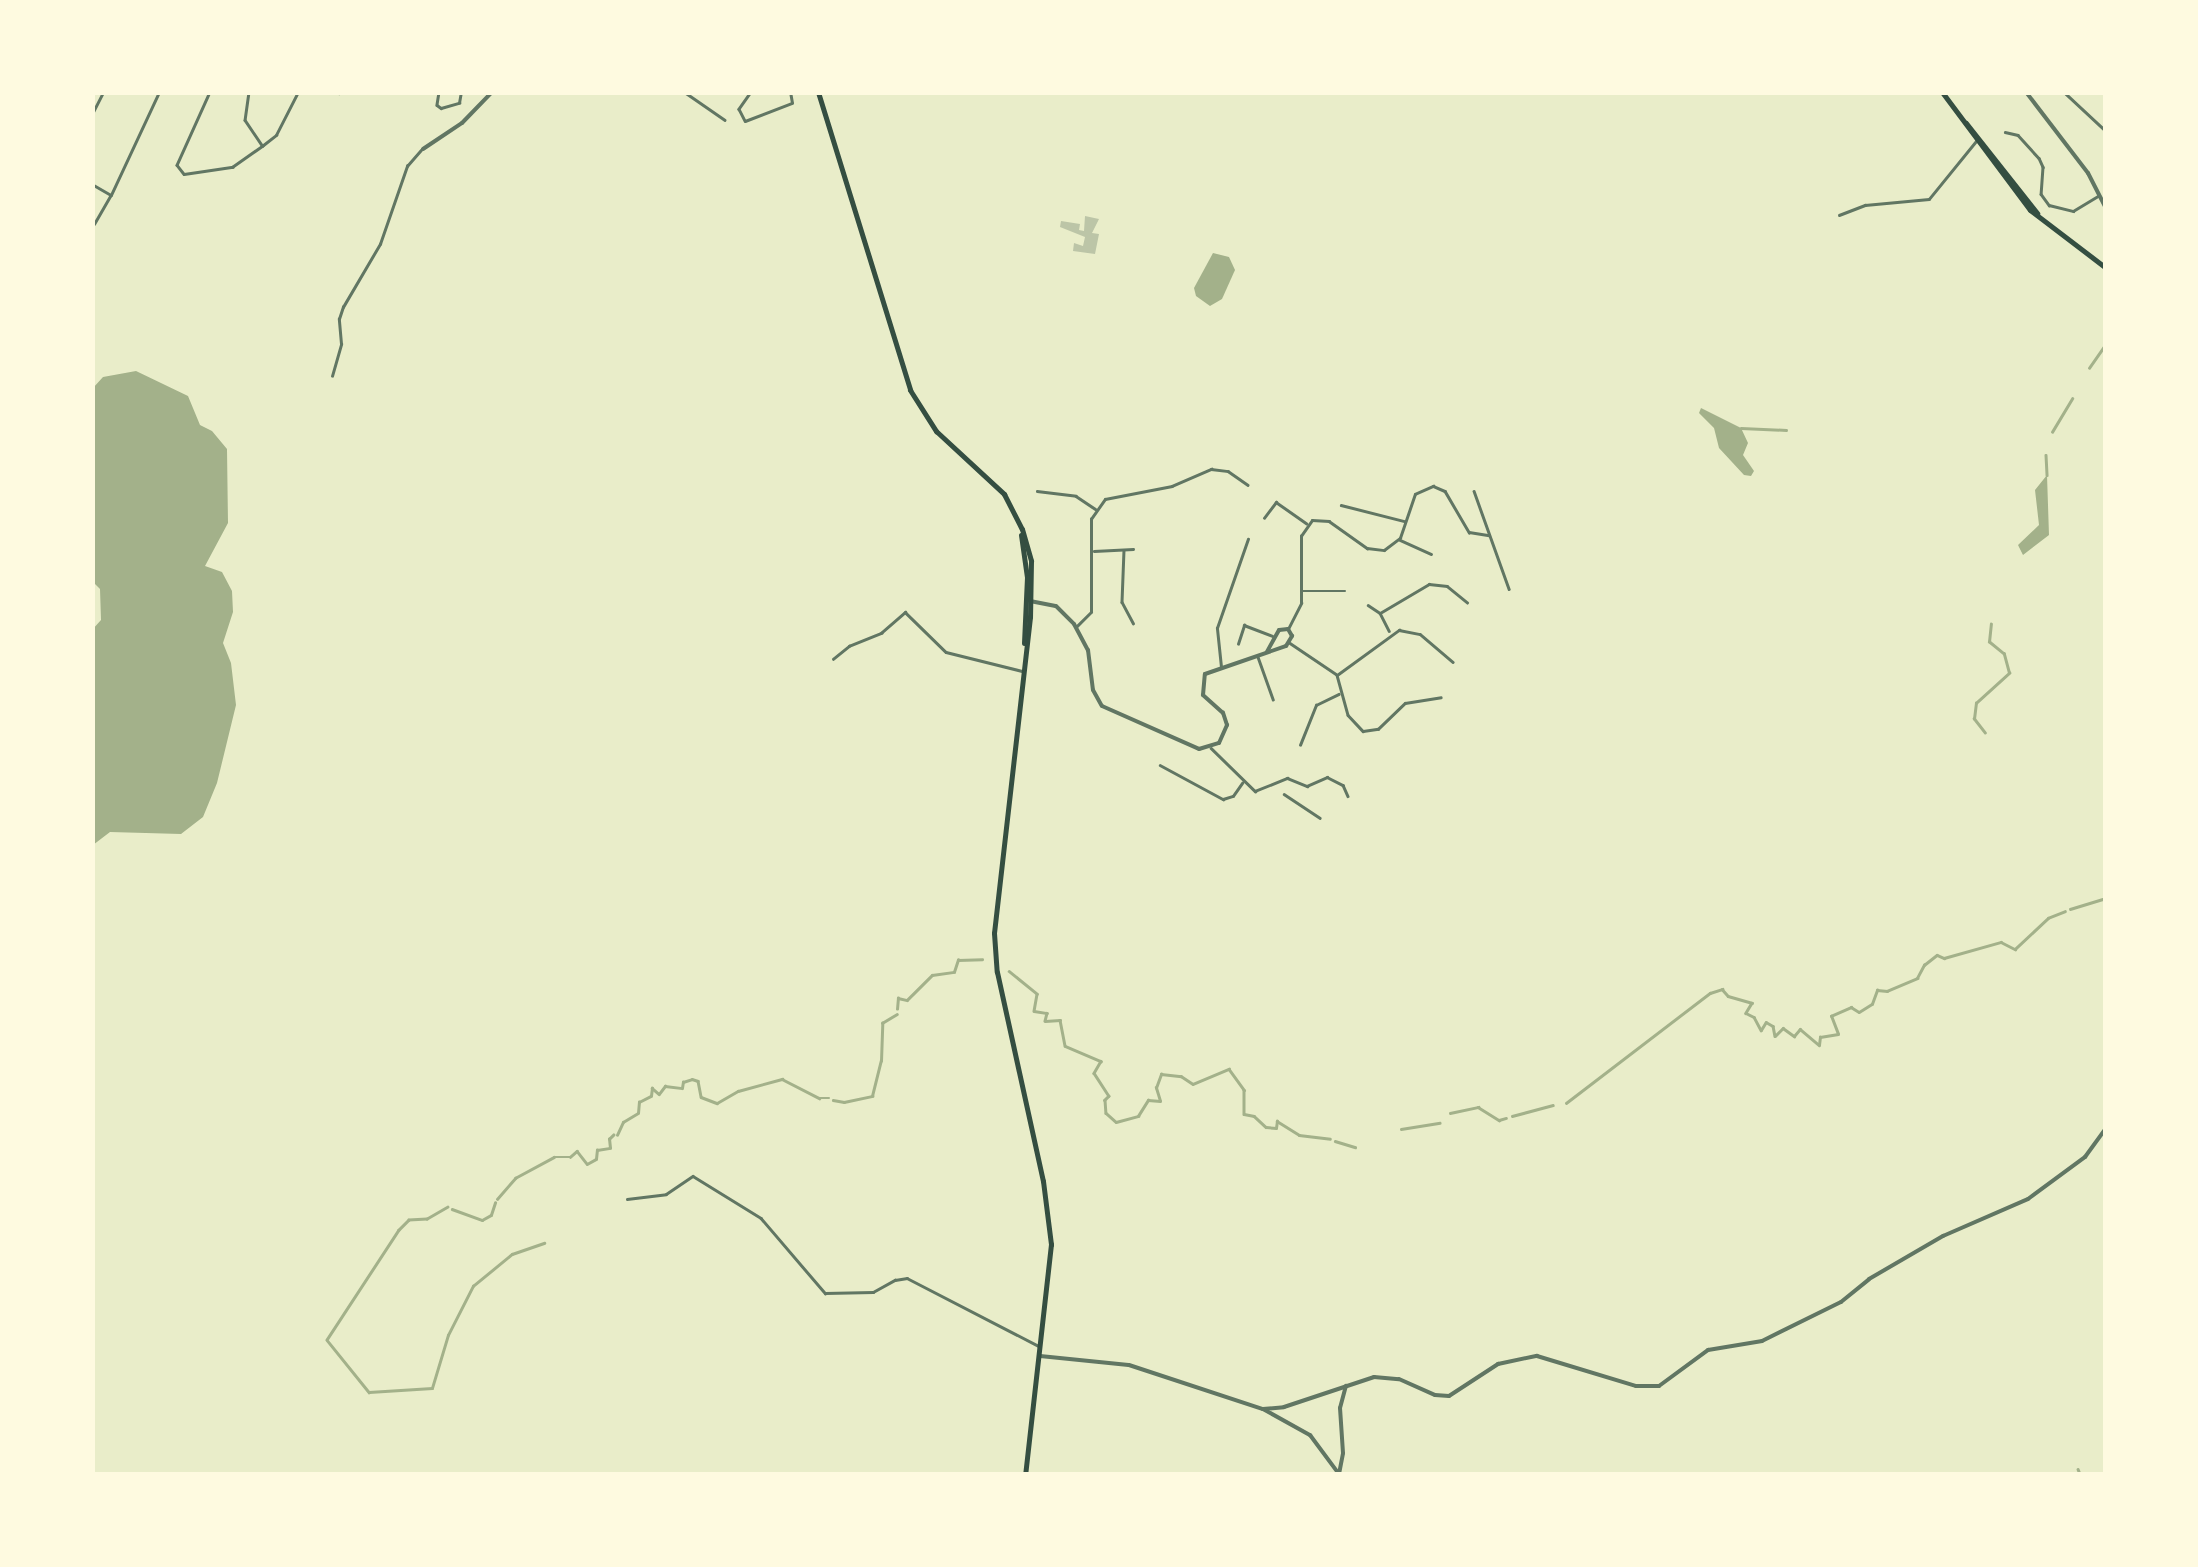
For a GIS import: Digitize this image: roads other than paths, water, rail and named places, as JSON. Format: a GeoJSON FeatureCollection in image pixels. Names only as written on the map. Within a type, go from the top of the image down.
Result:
{"type":"FeatureCollection","features":[{"type":"Feature","properties":{"kind":"main road"},"geometry":{"type":"LineString","coordinates":[[818,92],[915,402],[936,431],[998,486],[1016,515],[1026,564],[1029,601],[1025,656],[994,945],[1050,1225],[1040,1356],[1024,1474]]}},
{"type":"Feature","properties":{"kind":"main road"},"geometry":{"type":"LineString","coordinates":[[1942,92],[2042,219],[2106,268]]}},
{"type":"Feature","properties":{"kind":"street"},"geometry":{"type":"LineString","coordinates":[[92,114],[103,92]]}},
{"type":"Feature","properties":{"kind":"street"},"geometry":{"type":"LineString","coordinates":[[94,224],[159,92]]}},
{"type":"Feature","properties":{"kind":"street"},"geometry":{"type":"LineString","coordinates":[[210,92],[180,158],[180,170],[222,170],[262,146],[276,135],[298,92]]}},
{"type":"Feature","properties":{"kind":"street"},"geometry":{"type":"LineString","coordinates":[[249,92],[245,120],[262,146]]}},
{"type":"Feature","properties":{"kind":"street"},"geometry":{"type":"LineString","coordinates":[[439,92],[437,105],[443,108],[459,103],[461,92]]}},
{"type":"Feature","properties":{"kind":"street"},"geometry":{"type":"LineString","coordinates":[[332,376],[341,344],[339,318],[380,244],[407,166],[422,150],[470,116],[492,92]]}},
{"type":"Feature","properties":{"kind":"street"},"geometry":{"type":"LineString","coordinates":[[673,92],[687,93],[725,120]]}},
{"type":"Feature","properties":{"kind":"street"},"geometry":{"type":"LineString","coordinates":[[751,92],[739,109],[744,121],[792,104],[790,92]]}},
{"type":"Feature","properties":{"kind":"street"},"geometry":{"type":"LineString","coordinates":[[2026,92],[2088,173],[2106,208]]}},
{"type":"Feature","properties":{"kind":"street"},"geometry":{"type":"LineString","coordinates":[[2064,92],[2106,131]]}},
{"type":"Feature","properties":{"kind":"street"},"geometry":{"type":"LineString","coordinates":[[2005,132],[2018,134],[2044,168],[2041,194],[2049,206],[2073,211],[2099,196]]}},
{"type":"Feature","properties":{"kind":"street"},"geometry":{"type":"LineString","coordinates":[[1839,216],[1866,205],[1929,200],[1977,140]]}},
{"type":"Feature","properties":{"kind":"street"},"geometry":{"type":"LineString","coordinates":[[92,184],[111,195]]}},
{"type":"Feature","properties":{"kind":"street"},"geometry":{"type":"LineString","coordinates":[[1076,627],[1092,607],[1095,509],[1111,496],[1172,486],[1211,469],[1228,471],[1248,486]]}},
{"type":"Feature","properties":{"kind":"street"},"geometry":{"type":"LineString","coordinates":[[1338,674],[1290,643],[1288,629],[1302,591],[1300,545],[1307,524],[1329,520],[1376,551],[1398,540],[1415,494],[1432,486],[1446,492],[1469,532],[1488,535]]}},
{"type":"Feature","properties":{"kind":"street"},"geometry":{"type":"LineString","coordinates":[[1036,491],[1076,496],[1095,509]]}},
{"type":"Feature","properties":{"kind":"street"},"geometry":{"type":"LineString","coordinates":[[1474,491],[1508,589]]}},
{"type":"Feature","properties":{"kind":"street"},"geometry":{"type":"LineString","coordinates":[[1264,518],[1276,502],[1307,524]]}},
{"type":"Feature","properties":{"kind":"street"},"geometry":{"type":"LineString","coordinates":[[1341,505],[1405,521]]}},
{"type":"Feature","properties":{"kind":"street"},"geometry":{"type":"LineString","coordinates":[[1221,667],[1217,628],[1247,541],[1238,540]]}},
{"type":"Feature","properties":{"kind":"street"},"geometry":{"type":"LineString","coordinates":[[1398,540],[1431,554]]}},
{"type":"Feature","properties":{"kind":"street"},"geometry":{"type":"LineString","coordinates":[[1092,551],[1133,549]]}},
{"type":"Feature","properties":{"kind":"street"},"geometry":{"type":"LineString","coordinates":[[1124,550],[1122,602],[1133,623]]}},
{"type":"Feature","properties":{"kind":"street"},"geometry":{"type":"LineString","coordinates":[[1496,574],[1502,571]]}},
{"type":"Feature","properties":{"kind":"street"},"geometry":{"type":"LineString","coordinates":[[1380,614],[1429,584],[1447,586],[1466,602]]}},
{"type":"Feature","properties":{"kind":"street"},"geometry":{"type":"LineString","coordinates":[[1302,591],[1344,591]]}},
{"type":"Feature","properties":{"kind":"street"},"geometry":{"type":"LineString","coordinates":[[1460,596],[1465,591]]}},
{"type":"Feature","properties":{"kind":"street"},"geometry":{"type":"LineString","coordinates":[[1029,601],[1056,606],[1076,627],[1088,650],[1093,690],[1102,706],[1190,746],[1211,748],[1243,782],[1258,791],[1287,778],[1307,786],[1327,777],[1346,788],[1348,796]]}},
{"type":"Feature","properties":{"kind":"street"},"geometry":{"type":"LineString","coordinates":[[1368,605],[1380,614],[1390,632]]}},
{"type":"Feature","properties":{"kind":"street"},"geometry":{"type":"LineString","coordinates":[[832,660],[849,646],[880,633],[906,612],[946,652],[1023,671]]}},
{"type":"Feature","properties":{"kind":"street"},"geometry":{"type":"LineString","coordinates":[[1238,644],[1244,625],[1274,637]]}},
{"type":"Feature","properties":{"kind":"street"},"geometry":{"type":"LineString","coordinates":[[1266,652],[1274,637],[1288,629]]}},
{"type":"Feature","properties":{"kind":"street"},"geometry":{"type":"LineString","coordinates":[[1338,674],[1390,632],[1414,632],[1451,659]]}},
{"type":"Feature","properties":{"kind":"street"},"geometry":{"type":"LineString","coordinates":[[1211,748],[1222,740],[1227,725],[1223,712],[1205,698],[1200,685],[1204,674],[1290,643]]}},
{"type":"Feature","properties":{"kind":"street"},"geometry":{"type":"LineString","coordinates":[[1257,656],[1273,699]]}},
{"type":"Feature","properties":{"kind":"street"},"geometry":{"type":"LineString","coordinates":[[1338,674],[1340,694],[1352,724],[1370,732],[1382,726],[1402,704],[1441,697]]}},
{"type":"Feature","properties":{"kind":"street"},"geometry":{"type":"LineString","coordinates":[[1300,744],[1316,705],[1340,694]]}},
{"type":"Feature","properties":{"kind":"street"},"geometry":{"type":"LineString","coordinates":[[1428,699],[1430,708]]}},
{"type":"Feature","properties":{"kind":"street"},"geometry":{"type":"LineString","coordinates":[[1295,731],[1304,734]]}},
{"type":"Feature","properties":{"kind":"street"},"geometry":{"type":"LineString","coordinates":[[1160,764],[1223,799],[1233,796],[1243,782]]}},
{"type":"Feature","properties":{"kind":"street"},"geometry":{"type":"LineString","coordinates":[[1162,777],[1167,768]]}},
{"type":"Feature","properties":{"kind":"street"},"geometry":{"type":"LineString","coordinates":[[1346,788],[1354,783]]}},
{"type":"Feature","properties":{"kind":"street"},"geometry":{"type":"LineString","coordinates":[[1284,794],[1320,818]]}},
{"type":"Feature","properties":{"kind":"street"},"geometry":{"type":"LineString","coordinates":[[1263,1409],[1294,1404],[1347,1383],[1388,1377],[1450,1396],[1498,1364],[1537,1356],[1636,1386],[1659,1386],[1704,1352],[1762,1341],[1841,1302],[1869,1279],[1942,1236],[2028,1199],[2085,1157],[2106,1128]]}},
{"type":"Feature","properties":{"kind":"street"},"geometry":{"type":"LineString","coordinates":[[627,1199],[666,1194],[694,1176],[761,1218],[825,1292],[874,1292],[894,1280],[908,1278],[1041,1346]]}},
{"type":"Feature","properties":{"kind":"street"},"geometry":{"type":"LineString","coordinates":[[1040,1356],[1129,1365],[1263,1409],[1310,1435],[1339,1474]]}},
{"type":"Feature","properties":{"kind":"street"},"geometry":{"type":"LineString","coordinates":[[1339,1474],[1343,1453],[1340,1408],[1347,1383]]}},
{"type":"Feature","properties":{"kind":"waterway"},"geometry":{"type":"LineString","coordinates":[[2089,368],[2106,344]]}},
{"type":"Feature","properties":{"kind":"waterway"},"geometry":{"type":"LineString","coordinates":[[2052,432],[2072,399]]}},
{"type":"Feature","properties":{"kind":"waterway"},"geometry":{"type":"LineString","coordinates":[[1741,428],[1786,430]]}},
{"type":"Feature","properties":{"kind":"waterway"},"geometry":{"type":"LineString","coordinates":[[2046,455],[2047,475]]}},
{"type":"Feature","properties":{"kind":"waterway"},"geometry":{"type":"LineString","coordinates":[[1985,733],[1974,719],[1976,703],[2009,673],[2004,654],[1989,642],[1991,624]]}},
{"type":"Feature","properties":{"kind":"waterway"},"geometry":{"type":"LineString","coordinates":[[2070,909],[2106,898]]}},
{"type":"Feature","properties":{"kind":"waterway"},"geometry":{"type":"LineString","coordinates":[[1566,1103],[1710,993],[1722,989],[1728,996],[1752,1003],[1746,1013],[1754,1017],[1761,1030],[1766,1022],[1773,1026],[1775,1036],[1783,1028],[1794,1036],[1800,1029],[1819,1045],[1820,1037],[1838,1034],[1831,1016],[1851,1007],[1859,1012],[1872,1004],[1877,990],[1887,991],[1917,978],[1924,965],[1937,955],[1944,958],[2001,942],[2015,949],[2048,918],[2065,911]]}},
{"type":"Feature","properties":{"kind":"waterway"},"geometry":{"type":"LineString","coordinates":[[897,1009],[898,998],[907,1000],[932,975],[954,972],[958,960],[982,959]]}},
{"type":"Feature","properties":{"kind":"waterway"},"geometry":{"type":"LineString","coordinates":[[1009,971],[1037,994],[1034,1011],[1047,1013],[1045,1021],[1060,1020],[1065,1046],[1101,1061],[1094,1073],[1109,1096],[1105,1100],[1106,1113],[1116,1122],[1138,1116],[1148,1100],[1160,1101],[1156,1088],[1161,1074],[1181,1076],[1193,1084],[1229,1069],[1244,1090],[1244,1114],[1254,1116],[1266,1127],[1276,1128],[1277,1121],[1299,1135],[1330,1139]]}},
{"type":"Feature","properties":{"kind":"waterway"},"geometry":{"type":"LineString","coordinates":[[833,1100],[844,1102],[872,1096],[881,1061],[882,1023],[897,1014]]}},
{"type":"Feature","properties":{"kind":"waterway"},"geometry":{"type":"LineString","coordinates":[[617,1135],[623,1122],[638,1113],[639,1102],[651,1096],[652,1088],[659,1094],[665,1086],[682,1088],[683,1082],[692,1079],[698,1081],[701,1097],[717,1103],[738,1091],[782,1079],[819,1098],[829,1098]]}},
{"type":"Feature","properties":{"kind":"waterway"},"geometry":{"type":"LineString","coordinates":[[1512,1116],[1553,1105]]}},
{"type":"Feature","properties":{"kind":"waterway"},"geometry":{"type":"LineString","coordinates":[[1450,1113],[1478,1107],[1499,1120],[1506,1118]]}},
{"type":"Feature","properties":{"kind":"waterway"},"geometry":{"type":"LineString","coordinates":[[1401,1129],[1440,1123]]}},
{"type":"Feature","properties":{"kind":"waterway"},"geometry":{"type":"LineString","coordinates":[[497,1199],[515,1178],[554,1157],[570,1157],[577,1151],[587,1164],[596,1159],[597,1150],[610,1148],[613,1135]]}},
{"type":"Feature","properties":{"kind":"waterway"},"geometry":{"type":"LineString","coordinates":[[1335,1141],[1355,1147]]}},
{"type":"Feature","properties":{"kind":"waterway"},"geometry":{"type":"LineString","coordinates":[[452,1209],[482,1220],[491,1215],[495,1203]]}},
{"type":"Feature","properties":{"kind":"waterway"},"geometry":{"type":"LineString","coordinates":[[448,1207],[427,1219],[409,1220],[399,1230],[327,1340],[369,1392],[432,1388],[448,1335],[473,1286],[512,1254],[544,1243]]}},
{"type":"Feature","properties":{"kind":"waterway"},"geometry":{"type":"LineString","coordinates":[[2078,1469],[2080,1474]]}}]}
